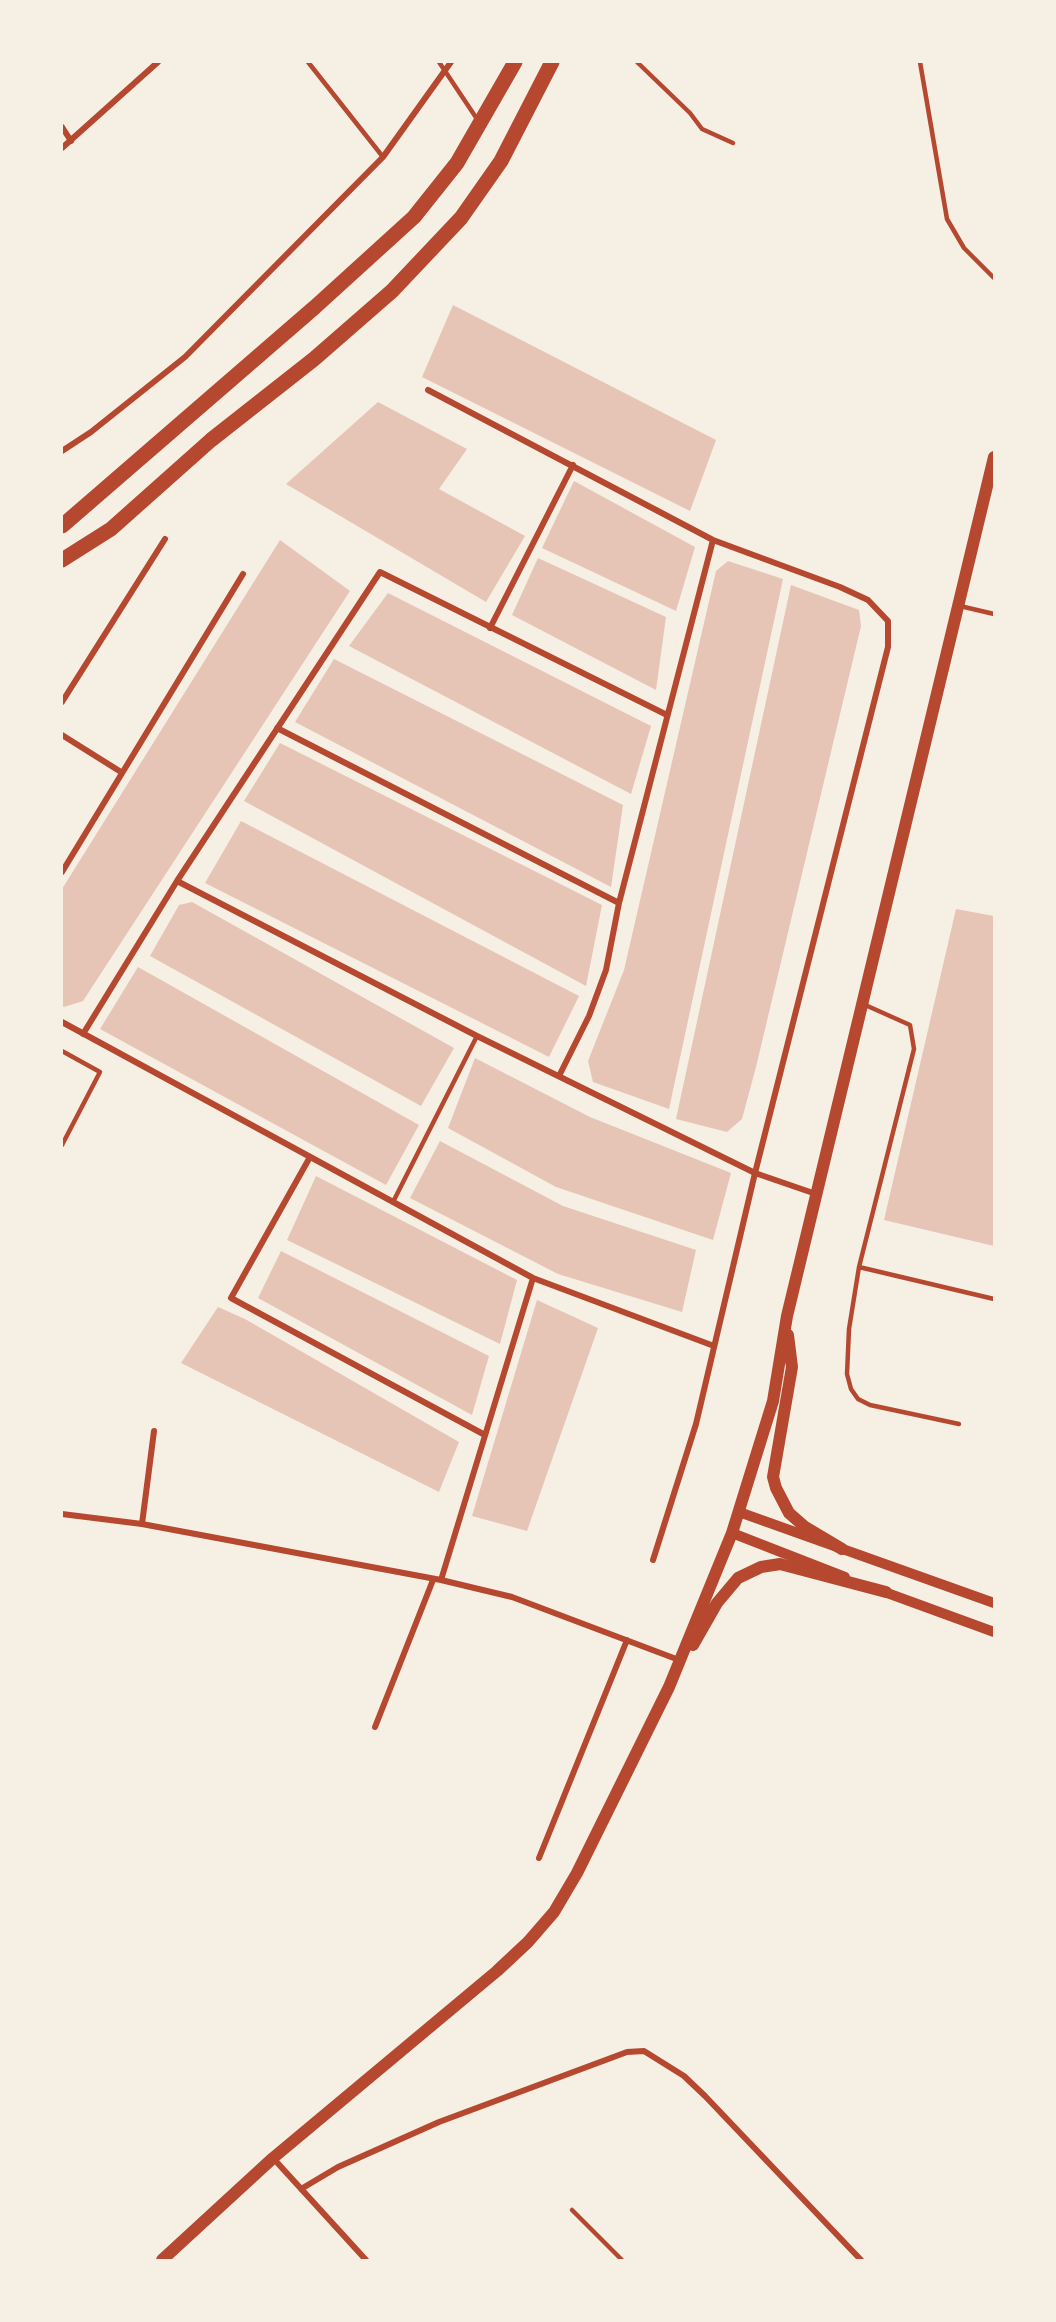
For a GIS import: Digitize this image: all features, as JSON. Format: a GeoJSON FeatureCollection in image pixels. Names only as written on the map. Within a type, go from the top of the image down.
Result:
{"type":"FeatureCollection","features":[{"type":"Feature","properties":{"kind":"main road"},"geometry":{"type":"LineString","coordinates":[[62,526],[306,315],[414,217],[458,164],[515,62]]}},
{"type":"Feature","properties":{"kind":"main road"},"geometry":{"type":"LineString","coordinates":[[62,560],[111,529],[211,440],[314,359],[392,291],[461,218],[501,161],[552,62]]}},
{"type":"Feature","properties":{"kind":"main road"},"geometry":{"type":"LineString","coordinates":[[669,1687],[732,1533],[773,1401],[787,1316],[994,458]]}},
{"type":"Feature","properties":{"kind":"main road"},"geometry":{"type":"LineString","coordinates":[[787,1316],[792,1367],[773,1477],[776,1488],[789,1512],[805,1527],[843,1549]]}},
{"type":"Feature","properties":{"kind":"main road"},"geometry":{"type":"LineString","coordinates":[[162,2260],[273,2158],[497,1971],[528,1942],[554,1912],[577,1873],[669,1687],[717,1603],[738,1578],[761,1567],[780,1564],[886,1592]]}},
{"type":"Feature","properties":{"kind":"street"},"geometry":{"type":"LineString","coordinates":[[62,148],[158,62]]}},
{"type":"Feature","properties":{"kind":"street"},"geometry":{"type":"LineString","coordinates":[[62,451],[91,432],[185,357],[383,157],[450,62]]}},
{"type":"Feature","properties":{"kind":"street"},"geometry":{"type":"LineString","coordinates":[[62,127],[71,141]]}},
{"type":"Feature","properties":{"kind":"street"},"geometry":{"type":"LineString","coordinates":[[428,390],[713,540],[840,587],[868,600],[888,621],[888,647],[755,1173],[696,1424],[653,1560]]}},
{"type":"Feature","properties":{"kind":"street"},"geometry":{"type":"LineString","coordinates":[[490,628],[573,465]]}},
{"type":"Feature","properties":{"kind":"street"},"geometry":{"type":"LineString","coordinates":[[62,702],[165,538]]}},
{"type":"Feature","properties":{"kind":"street"},"geometry":{"type":"LineString","coordinates":[[559,1076],[589,1016],[606,970],[619,903],[713,540]]}},
{"type":"Feature","properties":{"kind":"street"},"geometry":{"type":"LineString","coordinates":[[83,1034],[177,881],[380,572],[667,715]]}},
{"type":"Feature","properties":{"kind":"street"},"geometry":{"type":"LineString","coordinates":[[62,872],[243,574]]}},
{"type":"Feature","properties":{"kind":"street"},"geometry":{"type":"LineString","coordinates":[[277,728],[619,903]]}},
{"type":"Feature","properties":{"kind":"street"},"geometry":{"type":"LineString","coordinates":[[62,735],[121,772]]}},
{"type":"Feature","properties":{"kind":"street"},"geometry":{"type":"LineString","coordinates":[[177,881],[477,1036],[755,1173],[816,1195]]}},
{"type":"Feature","properties":{"kind":"street"},"geometry":{"type":"LineString","coordinates":[[62,1022],[533,1278],[714,1346]]}},
{"type":"Feature","properties":{"kind":"street"},"geometry":{"type":"LineString","coordinates":[[310,1157],[231,1298],[485,1435]]}},
{"type":"Feature","properties":{"kind":"street"},"geometry":{"type":"LineString","coordinates":[[441,1580],[533,1278]]}},
{"type":"Feature","properties":{"kind":"street"},"geometry":{"type":"LineString","coordinates":[[142,1524],[154,1431]]}},
{"type":"Feature","properties":{"kind":"street"},"geometry":{"type":"LineString","coordinates":[[739,1512],[994,1603]]}},
{"type":"Feature","properties":{"kind":"street"},"geometry":{"type":"LineString","coordinates":[[62,1514],[142,1524],[441,1580],[512,1597],[680,1660]]}},
{"type":"Feature","properties":{"kind":"street"},"geometry":{"type":"LineString","coordinates":[[732,1533],[994,1632]]}},
{"type":"Feature","properties":{"kind":"street"},"geometry":{"type":"LineString","coordinates":[[375,1727],[433,1580]]}},
{"type":"Feature","properties":{"kind":"street"},"geometry":{"type":"LineString","coordinates":[[539,1858],[627,1640]]}},
{"type":"Feature","properties":{"kind":"street"},"geometry":{"type":"LineString","coordinates":[[301,2188],[338,2167],[439,2122],[627,2052],[644,2051],[684,2076],[705,2096],[861,2260]]}},
{"type":"Feature","properties":{"kind":"street"},"geometry":{"type":"LineString","coordinates":[[273,2158],[366,2260]]}},
{"type":"Feature","properties":{"kind":"lane"},"geometry":{"type":"LineString","coordinates":[[308,62],[383,157]]}},
{"type":"Feature","properties":{"kind":"lane"},"geometry":{"type":"LineString","coordinates":[[439,62],[480,124]]}},
{"type":"Feature","properties":{"kind":"lane"},"geometry":{"type":"LineString","coordinates":[[637,62],[690,113],[702,129],[733,142]]}},
{"type":"Feature","properties":{"kind":"lane"},"geometry":{"type":"LineString","coordinates":[[920,62],[947,219],[964,248],[994,278]]}},
{"type":"Feature","properties":{"kind":"lane"},"geometry":{"type":"LineString","coordinates":[[957,605],[994,614]]}},
{"type":"Feature","properties":{"kind":"lane"},"geometry":{"type":"LineString","coordinates":[[861,1003],[910,1025],[914,1049],[859,1267],[846,1358],[851,1389],[858,1399],[870,1405],[959,1424]]}},
{"type":"Feature","properties":{"kind":"lane"},"geometry":{"type":"LineString","coordinates":[[393,1202],[477,1036]]}},
{"type":"Feature","properties":{"kind":"lane"},"geometry":{"type":"LineString","coordinates":[[62,1051],[100,1072],[62,1145]]}},
{"type":"Feature","properties":{"kind":"lane"},"geometry":{"type":"LineString","coordinates":[[859,1267],[994,1299]]}},
{"type":"Feature","properties":{"kind":"lane"},"geometry":{"type":"LineString","coordinates":[[572,2210],[621,2260]]}},
{"type":"Feature","properties":{"kind":"building"},"geometry":{"type":"Polygon","coordinates":[[[453,305],[716,440],[690,511],[422,377],[453,305]]]}},
{"type":"Feature","properties":{"kind":"building"},"geometry":{"type":"Polygon","coordinates":[[[378,402],[467,449],[439,489],[525,536],[486,602],[286,484],[378,402]]]}},
{"type":"Feature","properties":{"kind":"building"},"geometry":{"type":"Polygon","coordinates":[[[574,481],[695,547],[676,611],[542,548],[574,481]]]}},
{"type":"Feature","properties":{"kind":"building"},"geometry":{"type":"Polygon","coordinates":[[[280,540],[350,591],[83,1001],[64,1007],[62,1006],[62,889],[280,540]]]}},
{"type":"Feature","properties":{"kind":"building"},"geometry":{"type":"Polygon","coordinates":[[[538,558],[666,617],[656,690],[512,615],[538,558]]]}},
{"type":"Feature","properties":{"kind":"building"},"geometry":{"type":"Polygon","coordinates":[[[728,561],[783,579],[669,1109],[593,1082],[588,1061],[624,970],[716,571],[728,561]]]}},
{"type":"Feature","properties":{"kind":"building"},"geometry":{"type":"Polygon","coordinates":[[[791,585],[859,610],[861,626],[756,1067],[742,1119],[727,1132],[676,1119],[791,585]]]}},
{"type":"Feature","properties":{"kind":"building"},"geometry":{"type":"Polygon","coordinates":[[[388,593],[651,726],[631,794],[349,646],[388,593]]]}},
{"type":"Feature","properties":{"kind":"building"},"geometry":{"type":"Polygon","coordinates":[[[334,659],[623,805],[611,887],[295,722],[334,659]]]}},
{"type":"Feature","properties":{"kind":"building"},"geometry":{"type":"Polygon","coordinates":[[[280,743],[602,905],[586,986],[244,801],[280,743]]]}},
{"type":"Feature","properties":{"kind":"building"},"geometry":{"type":"Polygon","coordinates":[[[241,821],[579,996],[549,1057],[205,883],[241,821]]]}},
{"type":"Feature","properties":{"kind":"building"},"geometry":{"type":"Polygon","coordinates":[[[192,902],[454,1048],[421,1106],[150,956],[179,905],[192,902]]]}},
{"type":"Feature","properties":{"kind":"building"},"geometry":{"type":"Polygon","coordinates":[[[956,909],[994,916],[994,1246],[884,1220],[956,909]]]}},
{"type":"Feature","properties":{"kind":"building"},"geometry":{"type":"Polygon","coordinates":[[[138,967],[419,1125],[386,1185],[100,1029],[138,967]]]}},
{"type":"Feature","properties":{"kind":"building"},"geometry":{"type":"Polygon","coordinates":[[[475,1058],[590,1117],[731,1173],[713,1240],[556,1187],[448,1128],[475,1058]]]}},
{"type":"Feature","properties":{"kind":"building"},"geometry":{"type":"Polygon","coordinates":[[[440,1141],[563,1206],[696,1250],[682,1312],[558,1274],[410,1198],[440,1141]]]}},
{"type":"Feature","properties":{"kind":"building"},"geometry":{"type":"Polygon","coordinates":[[[316,1176],[517,1280],[500,1344],[287,1240],[316,1176]]]}},
{"type":"Feature","properties":{"kind":"building"},"geometry":{"type":"Polygon","coordinates":[[[281,1251],[489,1356],[472,1415],[258,1298],[281,1251]]]}},
{"type":"Feature","properties":{"kind":"building"},"geometry":{"type":"Polygon","coordinates":[[[537,1300],[598,1328],[527,1531],[472,1516],[537,1300]]]}},
{"type":"Feature","properties":{"kind":"building"},"geometry":{"type":"Polygon","coordinates":[[[218,1307],[245,1319],[459,1442],[439,1492],[181,1363],[218,1307]]]}}]}
